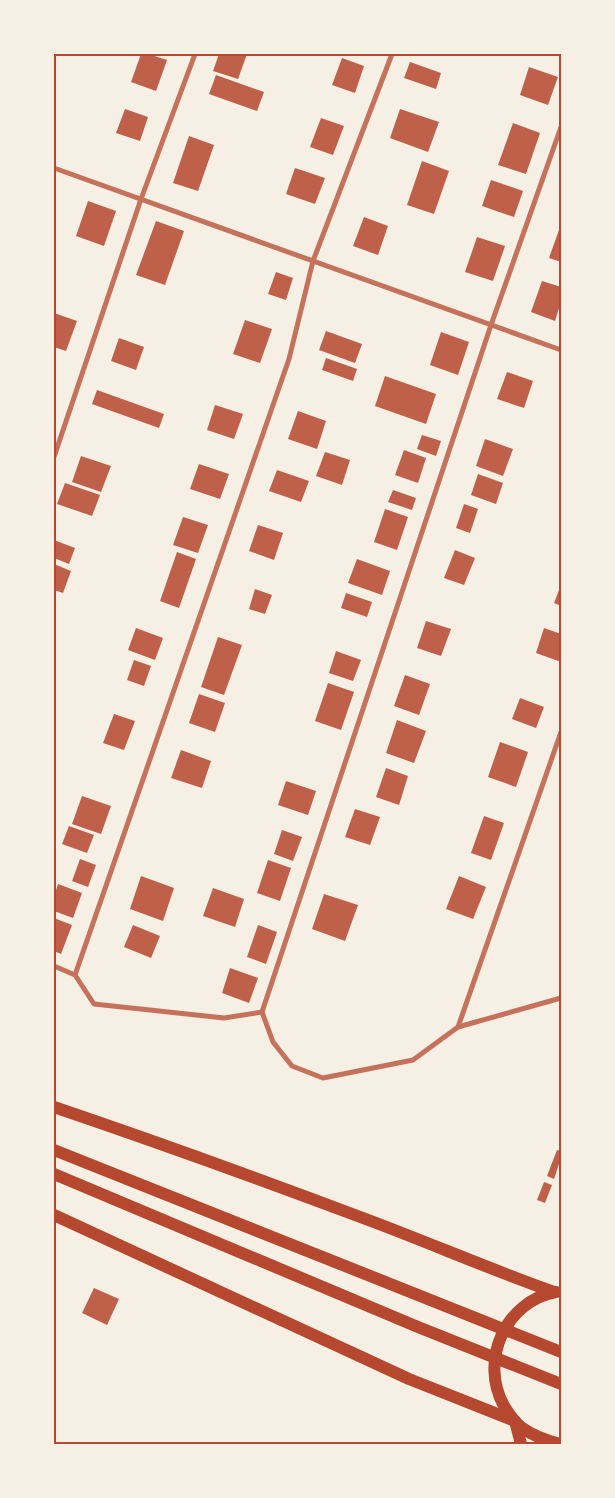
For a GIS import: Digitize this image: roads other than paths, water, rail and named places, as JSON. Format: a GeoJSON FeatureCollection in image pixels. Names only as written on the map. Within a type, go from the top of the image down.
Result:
{"type":"FeatureCollection","features":[{"type":"Feature","properties":{"kind":"main road"},"geometry":{"type":"LineString","coordinates":[[54,1106],[196,1156],[373,1222],[496,1271],[558,1292]]}},
{"type":"Feature","properties":{"kind":"main road"},"geometry":{"type":"LineString","coordinates":[[54,1150],[561,1352]]}},
{"type":"Feature","properties":{"kind":"main road"},"geometry":{"type":"LineString","coordinates":[[54,1174],[418,1327],[561,1384]]}},
{"type":"Feature","properties":{"kind":"main road"},"geometry":{"type":"LineString","coordinates":[[54,1216],[409,1379],[515,1421]]}},
{"type":"Feature","properties":{"kind":"main road"},"geometry":{"type":"LineString","coordinates":[[558,1292],[541,1296],[524,1306],[510,1321],[500,1338],[494,1357],[494,1377],[499,1397],[515,1421],[540,1439],[560,1444]]}},
{"type":"Feature","properties":{"kind":"main road"},"geometry":{"type":"LineString","coordinates":[[515,1421],[521,1444]]}},
{"type":"Feature","properties":{"kind":"street"},"geometry":{"type":"LineString","coordinates":[[54,457],[141,199],[195,54]]}},
{"type":"Feature","properties":{"kind":"street"},"geometry":{"type":"LineString","coordinates":[[75,975],[286,368],[313,261],[392,54]]}},
{"type":"Feature","properties":{"kind":"street"},"geometry":{"type":"LineString","coordinates":[[561,127],[491,325],[262,1012],[273,1042],[292,1066],[323,1078],[413,1060],[458,1027],[561,998]]}},
{"type":"Feature","properties":{"kind":"street"},"geometry":{"type":"LineString","coordinates":[[54,168],[561,350]]}},
{"type":"Feature","properties":{"kind":"street"},"geometry":{"type":"LineString","coordinates":[[458,1027],[561,732]]}},
{"type":"Feature","properties":{"kind":"street"},"geometry":{"type":"LineString","coordinates":[[54,966],[75,975],[94,1004],[224,1018],[262,1012]]}}]}
